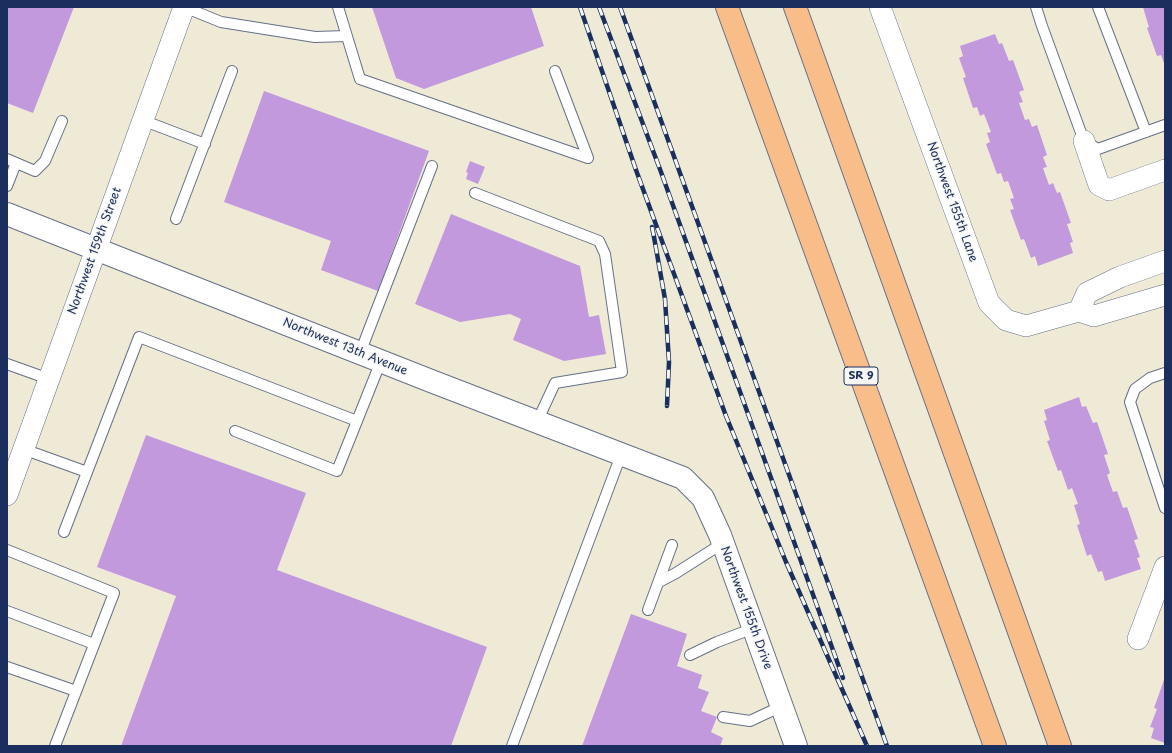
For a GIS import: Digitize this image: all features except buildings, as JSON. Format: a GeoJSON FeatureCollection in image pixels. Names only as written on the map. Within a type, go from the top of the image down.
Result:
{"type":"FeatureCollection","features":[{"type":"Feature","properties":{"kind":"main road","name":"SR 9"},"geometry":{"type":"LineString","coordinates":[[727,7],[995,746]]}},
{"type":"Feature","properties":{"kind":"main road"},"geometry":{"type":"LineString","coordinates":[[795,7],[1060,746]]}},
{"type":"Feature","properties":{"kind":"street","name":"Northwest 159th Street"},"geometry":{"type":"LineString","coordinates":[[9,483],[24,450],[184,7]]}},
{"type":"Feature","properties":{"kind":"street","name":"Northwest 155th Lane"},"geometry":{"type":"LineString","coordinates":[[880,7],[990,303],[1006,320],[1026,326],[1079,311],[1094,316],[1165,295]]}},
{"type":"Feature","properties":{"kind":"street"},"geometry":{"type":"LineString","coordinates":[[1084,141],[1099,185],[1109,190],[1165,170]]}},
{"type":"Feature","properties":{"kind":"street","name":"Northwest 13th Avenue"},"geometry":{"type":"LineString","coordinates":[[7,214],[683,478]]}},
{"type":"Feature","properties":{"kind":"street"},"geometry":{"type":"LineString","coordinates":[[1079,311],[1088,293],[1120,277],[1165,261]]}},
{"type":"Feature","properties":{"kind":"street","name":"Northwest 155th Drive"},"geometry":{"type":"LineString","coordinates":[[683,478],[703,498],[723,543],[796,746]]}},
{"type":"Feature","properties":{"kind":"street"},"geometry":{"type":"LineString","coordinates":[[1138,640],[1165,567]]}},
{"type":"Feature","properties":{"kind":"lane"},"geometry":{"type":"LineString","coordinates":[[184,7],[221,22],[315,37],[347,36]]}},
{"type":"Feature","properties":{"kind":"lane"},"geometry":{"type":"LineString","coordinates":[[338,7],[360,79],[588,158],[555,71]]}},
{"type":"Feature","properties":{"kind":"lane"},"geometry":{"type":"LineString","coordinates":[[1036,7],[1084,141],[1098,149],[1165,125]]}},
{"type":"Feature","properties":{"kind":"lane"},"geometry":{"type":"LineString","coordinates":[[1098,7],[1146,132]]}},
{"type":"Feature","properties":{"kind":"lane"},"geometry":{"type":"LineString","coordinates":[[176,219],[232,71]]}},
{"type":"Feature","properties":{"kind":"lane"},"geometry":{"type":"LineString","coordinates":[[142,120],[205,144]]}},
{"type":"Feature","properties":{"kind":"lane"},"geometry":{"type":"LineString","coordinates":[[7,186],[12,161],[35,171],[45,162],[62,122]]}},
{"type":"Feature","properties":{"kind":"lane"},"geometry":{"type":"LineString","coordinates":[[360,353],[432,166]]}},
{"type":"Feature","properties":{"kind":"lane"},"geometry":{"type":"LineString","coordinates":[[475,193],[599,241],[605,254],[622,372],[555,383],[537,422]]}},
{"type":"Feature","properties":{"kind":"lane"},"geometry":{"type":"LineString","coordinates":[[64,532],[139,337],[357,420]]}},
{"type":"Feature","properties":{"kind":"lane"},"geometry":{"type":"LineString","coordinates":[[235,431],[336,471],[381,361]]}},
{"type":"Feature","properties":{"kind":"lane"},"geometry":{"type":"LineString","coordinates":[[7,364],[49,379]]}},
{"type":"Feature","properties":{"kind":"lane"},"geometry":{"type":"LineString","coordinates":[[1165,372],[1150,378],[1135,389],[1130,402],[1165,508]]}},
{"type":"Feature","properties":{"kind":"lane"},"geometry":{"type":"LineString","coordinates":[[24,450],[87,472]]}},
{"type":"Feature","properties":{"kind":"lane"},"geometry":{"type":"LineString","coordinates":[[512,746],[621,454]]}},
{"type":"Feature","properties":{"kind":"lane"},"geometry":{"type":"LineString","coordinates":[[659,582],[723,543]]}},
{"type":"Feature","properties":{"kind":"lane"},"geometry":{"type":"LineString","coordinates":[[648,610],[672,545]]}},
{"type":"Feature","properties":{"kind":"lane"},"geometry":{"type":"LineString","coordinates":[[7,550],[114,593],[55,746]]}},
{"type":"Feature","properties":{"kind":"lane"},"geometry":{"type":"LineString","coordinates":[[7,611],[94,644]]}},
{"type":"Feature","properties":{"kind":"lane"},"geometry":{"type":"LineString","coordinates":[[690,655],[717,642],[754,628]]}},
{"type":"Feature","properties":{"kind":"lane"},"geometry":{"type":"LineString","coordinates":[[7,666],[76,691]]}},
{"type":"Feature","properties":{"kind":"lane"},"geometry":{"type":"LineString","coordinates":[[723,717],[750,721],[782,706]]}},
{"type":"Feature","properties":{"kind":"railway"},"geometry":{"type":"LineString","coordinates":[[580,7],[636,170],[726,416],[786,562],[867,746]]}},
{"type":"Feature","properties":{"kind":"railway"},"geometry":{"type":"LineString","coordinates":[[599,7],[661,172],[843,678]]}},
{"type":"Feature","properties":{"kind":"railway"},"geometry":{"type":"LineString","coordinates":[[620,7],[887,746]]}},
{"type":"Feature","properties":{"kind":"railway"},"geometry":{"type":"LineString","coordinates":[[652,227],[665,299],[669,362],[667,406]]}}]}
